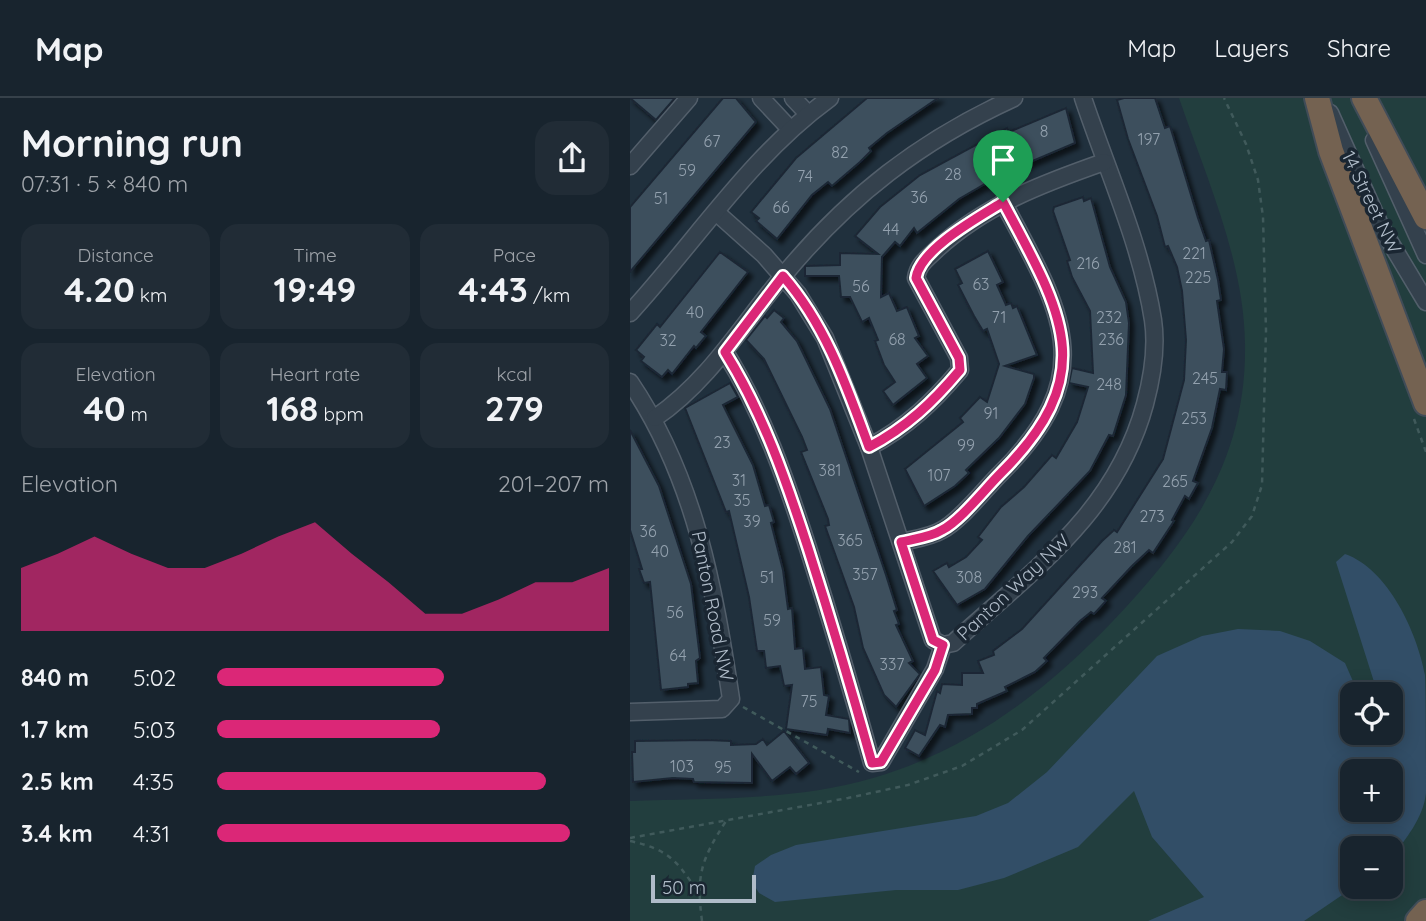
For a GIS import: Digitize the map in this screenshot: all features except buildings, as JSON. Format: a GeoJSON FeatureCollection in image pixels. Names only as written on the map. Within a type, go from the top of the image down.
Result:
{"type":"FeatureCollection","features":[{"type":"Feature","properties":{"kind":"highway"},"geometry":{"type":"LineString","coordinates":[[1317,98],[1331,151],[1426,403]]}},
{"type":"Feature","properties":{"kind":"highway"},"geometry":{"type":"LineString","coordinates":[[1363,98],[1426,217]]}},
{"type":"Feature","properties":{"kind":"highway"},"geometry":{"type":"LineString","coordinates":[[1418,921],[1426,912]]}},
{"type":"Feature","properties":{"kind":"street"},"geometry":{"type":"LineString","coordinates":[[630,166],[689,98]]}},
{"type":"Feature","properties":{"kind":"street"},"geometry":{"type":"LineString","coordinates":[[761,98],[790,129]]}},
{"type":"Feature","properties":{"kind":"street"},"geometry":{"type":"LineString","coordinates":[[793,98],[808,114]]}},
{"type":"Feature","properties":{"kind":"street"},"geometry":{"type":"LineString","coordinates":[[630,313],[717,213],[738,184],[790,129],[830,98]]}},
{"type":"Feature","properties":{"kind":"street"},"geometry":{"type":"LineString","coordinates":[[654,418],[672,407],[725,352],[783,276],[849,203],[907,156],[963,121],[1014,98]]}},
{"type":"Feature","properties":{"kind":"street","name":"Panton Way NW"},"geometry":{"type":"LineString","coordinates":[[717,213],[798,293],[825,338],[869,447],[933,640],[943,645],[953,643],[1058,548],[1099,502],[1118,475],[1135,441],[1152,379],[1153,322],[1140,267],[1083,98]]}},
{"type":"Feature","properties":{"kind":"street","name":"14 Street NW"},"geometry":{"type":"LineString","coordinates":[[1324,98],[1381,227],[1426,302]]}},
{"type":"Feature","properties":{"kind":"street","name":"14 Street NW"},"geometry":{"type":"LineString","coordinates":[[1357,98],[1426,256]]}},
{"type":"Feature","properties":{"kind":"street"},"geometry":{"type":"LineString","coordinates":[[869,447],[897,433],[930,406],[960,370],[959,358],[916,278],[917,267],[960,228],[1003,202],[1104,162]]}},
{"type":"Feature","properties":{"kind":"street"},"geometry":{"type":"LineString","coordinates":[[901,542],[943,530],[953,521],[1024,450],[1048,418],[1060,385],[1063,354],[1058,317],[1042,275],[1003,202]]}},
{"type":"Feature","properties":{"kind":"street"},"geometry":{"type":"LineString","coordinates":[[725,352],[752,395],[788,486],[837,640],[872,763],[881,762],[935,670],[943,645]]}},
{"type":"Feature","properties":{"kind":"street","name":"Panton Road NW"},"geometry":{"type":"LineString","coordinates":[[630,382],[654,418],[693,507],[716,599],[731,699],[722,709],[630,712]]}},
{"type":"Feature","properties":{"kind":"path"},"geometry":{"type":"LineString","coordinates":[[630,839],[908,785],[962,766],[1022,730],[1232,542],[1252,516],[1262,485],[1266,331],[1263,217],[1258,180],[1246,144],[1224,98]]}},
{"type":"Feature","properties":{"kind":"path"},"geometry":{"type":"LineString","coordinates":[[731,699],[866,775],[871,775],[872,763]]}},
{"type":"Feature","properties":{"kind":"path"},"geometry":{"type":"LineString","coordinates":[[702,921],[698,893],[704,855],[726,821]]}},
{"type":"Feature","properties":{"kind":"path"},"geometry":{"type":"LineString","coordinates":[[630,839],[648,845],[678,862],[698,893]]}},
{"type":"Feature","properties":{"kind":"green space"},"geometry":{"type":"Polygon","coordinates":[[[1179,98],[1426,98],[1426,921],[630,921],[630,801],[752,797],[813,791],[873,778],[941,752],[973,735],[1032,695],[1112,622],[1166,561],[1208,496],[1224,462],[1236,425],[1243,386],[1245,344],[1238,281],[1211,188],[1179,98]]]}},
{"type":"Feature","properties":{"kind":"water"},"geometry":{"type":"Polygon","coordinates":[[[1345,554],[1375,573],[1398,604],[1415,640],[1425,675],[1426,793],[1418,820],[1403,843],[1403,836],[1340,836],[1340,897],[1304,921],[1148,921],[1204,897],[1152,837],[1134,791],[1078,847],[1004,878],[958,890],[896,890],[775,902],[759,893],[752,882],[755,866],[771,855],[796,845],[976,816],[1008,803],[1047,772],[1157,656],[1202,636],[1238,629],[1280,631],[1310,641],[1345,663],[1353,682],[1340,682],[1340,745],[1403,745],[1403,682],[1374,682],[1336,562],[1345,554]]]}},
{"type":"Feature","properties":{"kind":"route"},"geometry":{"type":"LineString","coordinates":[[1003,202],[1042,275],[1058,317],[1063,354],[1060,385],[1048,418],[1024,450],[984,490],[943,530],[901,542],[933,640],[943,645],[935,670],[881,762],[872,763],[837,640],[788,486],[752,395],[725,352],[783,276],[798,293],[825,338],[869,447],[897,433],[930,406],[960,370],[959,358],[916,278],[917,267],[960,228],[1003,202]]}}]}
